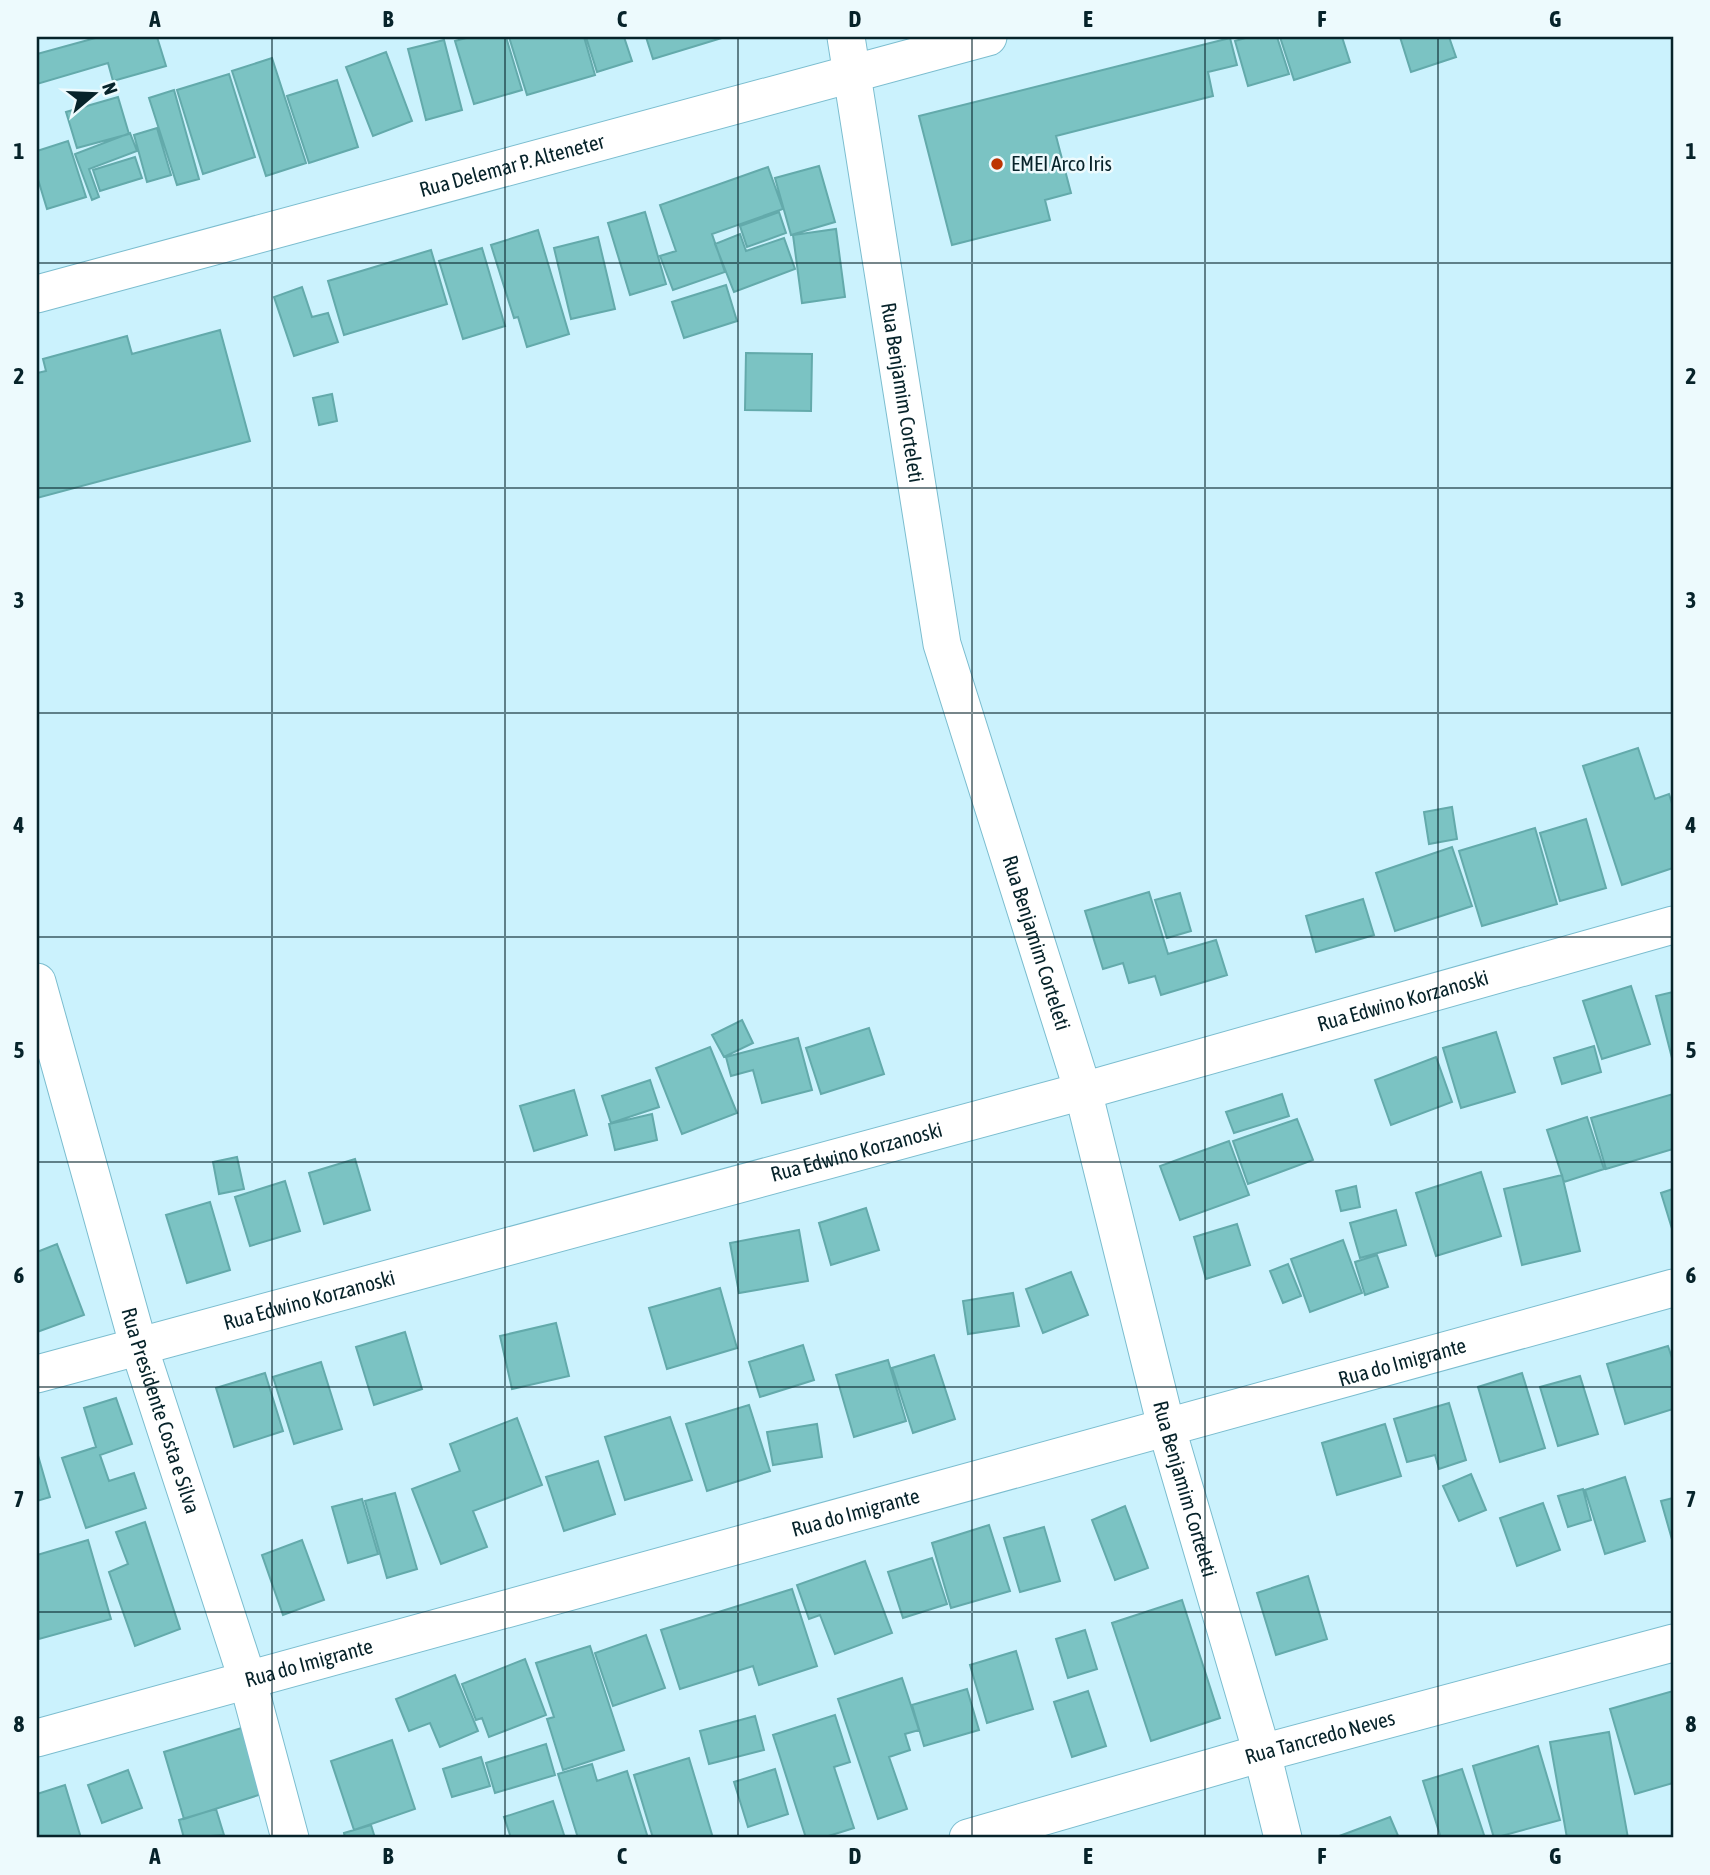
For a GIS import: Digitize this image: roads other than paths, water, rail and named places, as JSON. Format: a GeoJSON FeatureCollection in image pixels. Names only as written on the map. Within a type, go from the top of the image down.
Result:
{"type":"FeatureCollection","features":[{"type":"Feature","properties":{"kind":"street","name":"Rua Benjamim Corteleti"},"geometry":{"type":"LineString","coordinates":[[846,37],[943,644],[1083,1091],[1166,1426],[1262,1752],[1283,1838]]}},
{"type":"Feature","properties":{"kind":"street","name":"Rua Delemar P. Alteneter"},"geometry":{"type":"LineString","coordinates":[[37,294],[988,37]]}},
{"type":"Feature","properties":{"kind":"street","name":"Rua Edwino Korzanoski"},"geometry":{"type":"LineString","coordinates":[[37,1374],[138,1344],[1083,1091],[1673,925]]}},
{"type":"Feature","properties":{"kind":"street","name":"Rua Presidente Costa e Silva"},"geometry":{"type":"LineString","coordinates":[[37,982],[138,1344],[247,1678],[290,1838]]}},
{"type":"Feature","properties":{"kind":"street","name":"Rua do Imigrante"},"geometry":{"type":"LineString","coordinates":[[37,1738],[247,1678],[1673,1288]]}},
{"type":"Feature","properties":{"kind":"street","name":"Rua Tancredo Neves"},"geometry":{"type":"LineString","coordinates":[[968,1838],[1262,1752],[1673,1643]]}},
{"type":"Feature","properties":{"kind":"place","name":"EMEI Arco Iris"},"geometry":{"type":"Point","coordinates":[997,164]}}]}
